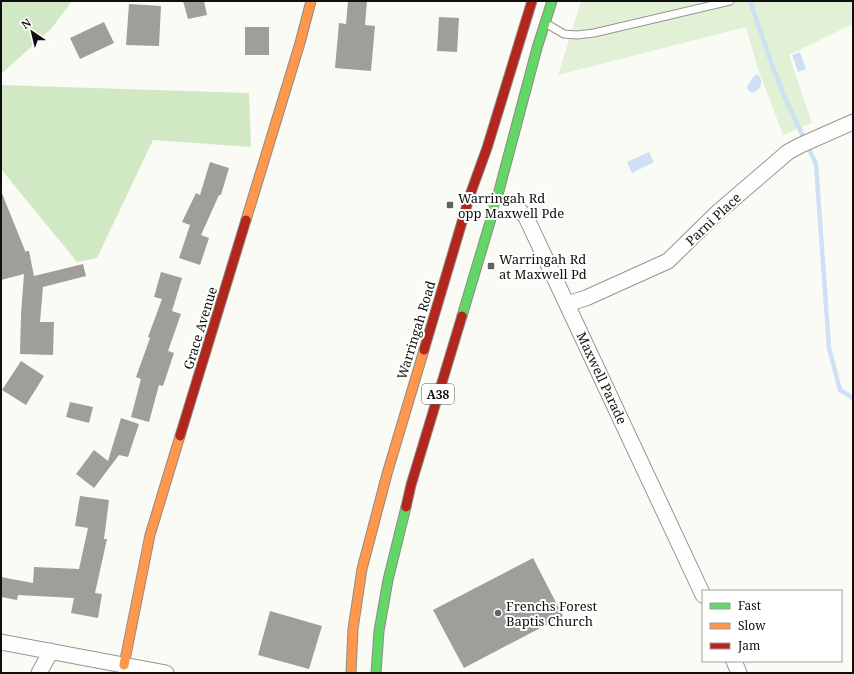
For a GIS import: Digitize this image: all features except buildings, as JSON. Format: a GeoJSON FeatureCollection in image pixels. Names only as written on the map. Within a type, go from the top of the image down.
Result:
{"type":"FeatureCollection","features":[{"type":"Feature","properties":{"kind":"main road","name":"Grace Avenue"},"geometry":{"type":"LineString","coordinates":[[124,665],[150,535],[298,50],[311,1]]}},
{"type":"Feature","properties":{"kind":"main road","name":"Warringah Road"},"geometry":{"type":"LineString","coordinates":[[351,673],[353,629],[362,569],[387,474],[532,1]]}},
{"type":"Feature","properties":{"kind":"main road","name":"A38"},"geometry":{"type":"LineString","coordinates":[[376,673],[379,631],[388,580],[401,522],[537,48],[552,1]]}},
{"type":"Feature","properties":{"kind":"street","name":"Parni Place"},"geometry":{"type":"LineString","coordinates":[[567,304],[586,298],[668,261],[717,214],[788,152],[853,122]]}},
{"type":"Feature","properties":{"kind":"street","name":"Maxwell Parade"},"geometry":{"type":"LineString","coordinates":[[493,201],[519,210],[526,217],[702,593]]}},
{"type":"Feature","properties":{"kind":"street"},"geometry":{"type":"LineString","coordinates":[[1,642],[166,673]]}},
{"type":"Feature","properties":{"kind":"street"},"geometry":{"type":"LineString","coordinates":[[39,673],[52,651]]}},
{"type":"Feature","properties":{"kind":"street"},"geometry":{"type":"LineString","coordinates":[[734,662],[739,673]]}},
{"type":"Feature","properties":{"kind":"lane"},"geometry":{"type":"LineString","coordinates":[[545,23],[564,34],[577,35],[594,33],[730,1]]}},
{"type":"Feature","properties":{"kind":"green space"},"geometry":{"type":"Polygon","coordinates":[[[1,1],[72,1],[51,29],[1,74],[1,1]]]}},
{"type":"Feature","properties":{"kind":"green space"},"geometry":{"type":"Polygon","coordinates":[[[581,1],[853,1],[853,24],[789,55],[812,123],[783,135],[758,69],[746,27],[558,75],[581,1]]]}},
{"type":"Feature","properties":{"kind":"green space"},"geometry":{"type":"Polygon","coordinates":[[[1,85],[249,93],[251,147],[153,140],[97,258],[77,262],[1,169],[1,85]]]}},
{"type":"Feature","properties":{"kind":"water"},"geometry":{"type":"Polygon","coordinates":[[[800,52],[806,69],[798,72],[792,55],[800,52]]]}},
{"type":"Feature","properties":{"kind":"water"},"geometry":{"type":"Polygon","coordinates":[[[757,74],[761,80],[761,85],[758,90],[752,93],[748,90],[747,86],[757,74]]]}},
{"type":"Feature","properties":{"kind":"water"},"geometry":{"type":"Polygon","coordinates":[[[649,152],[654,162],[632,173],[627,162],[649,152]]]}},
{"type":"Feature","properties":{"kind":"waterway"},"geometry":{"type":"LineString","coordinates":[[750,1],[786,100],[816,164],[829,348],[840,390],[853,398]]}},
{"type":"Feature","properties":{"kind":"traffic: fast"},"geometry":{"type":"LineString","coordinates":[[462,316],[496,202],[537,48],[552,1]]}},
{"type":"Feature","properties":{"kind":"traffic: fast"},"geometry":{"type":"LineString","coordinates":[[376,673],[379,631],[388,580],[406,507]]}},
{"type":"Feature","properties":{"kind":"traffic: slow"},"geometry":{"type":"LineString","coordinates":[[246,220],[300,43],[311,1]]}},
{"type":"Feature","properties":{"kind":"traffic: slow"},"geometry":{"type":"LineString","coordinates":[[351,673],[353,629],[362,569],[387,474],[424,350]]}},
{"type":"Feature","properties":{"kind":"traffic: slow"},"geometry":{"type":"LineString","coordinates":[[124,665],[150,535],[180,436]]}},
{"type":"Feature","properties":{"kind":"traffic: jam"},"geometry":{"type":"LineString","coordinates":[[424,350],[470,195],[487,148],[532,1]]}},
{"type":"Feature","properties":{"kind":"traffic: jam"},"geometry":{"type":"LineString","coordinates":[[180,436],[246,220]]}},
{"type":"Feature","properties":{"kind":"traffic: jam"},"geometry":{"type":"LineString","coordinates":[[406,507],[411,485],[462,316]]}},
{"type":"Feature","properties":{"kind":"place","name":"Warringah Rd opp Maxwell Pde"},"geometry":{"type":"Point","coordinates":[450,205]}},
{"type":"Feature","properties":{"kind":"place","name":"Warringah Rd at Maxwell Pd"},"geometry":{"type":"Point","coordinates":[491,266]}},
{"type":"Feature","properties":{"kind":"place","name":"Frenchs Forest Baptis Church"},"geometry":{"type":"Point","coordinates":[498,613]}}]}
